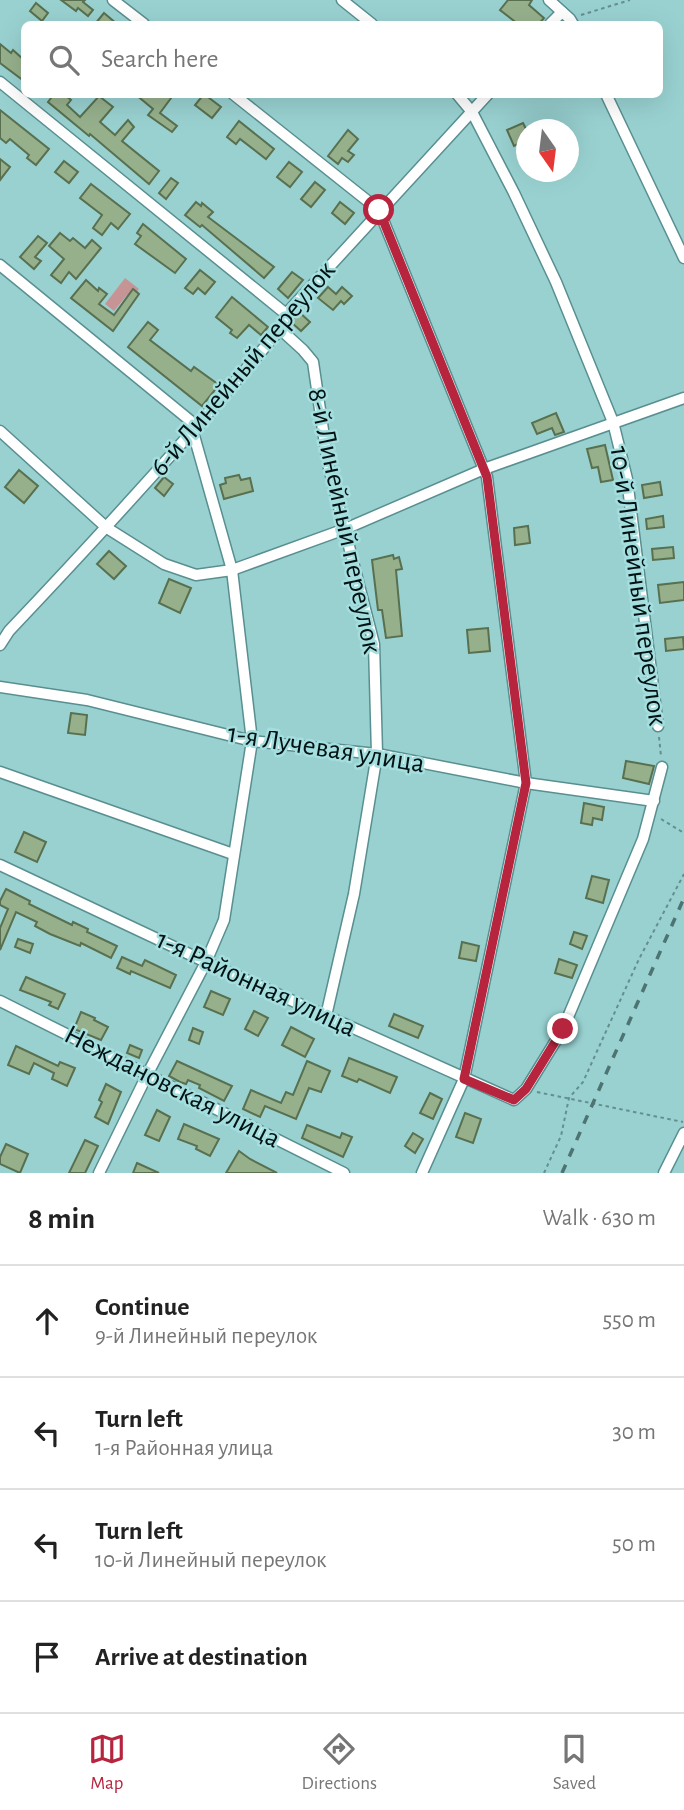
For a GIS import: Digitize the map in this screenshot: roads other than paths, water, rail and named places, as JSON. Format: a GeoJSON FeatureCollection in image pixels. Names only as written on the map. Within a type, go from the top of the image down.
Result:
{"type":"FeatureCollection","features":[{"type":"Feature","properties":{"kind":"street"},"geometry":{"type":"LineString","coordinates":[[113,0],[140,21]]}},
{"type":"Feature","properties":{"kind":"street"},"geometry":{"type":"LineString","coordinates":[[342,0],[368,21]]}},
{"type":"Feature","properties":{"kind":"street"},"geometry":{"type":"LineString","coordinates":[[549,0],[568,19]]}},
{"type":"Feature","properties":{"kind":"street"},"geometry":{"type":"LineString","coordinates":[[0,82],[286,314]]}},
{"type":"Feature","properties":{"kind":"street"},"geometry":{"type":"LineString","coordinates":[[238,98],[379,210],[487,477],[526,783],[464,1079],[422,1173]]}},
{"type":"Feature","properties":{"kind":"street","name":"10-й Линейный переулок"},"geometry":{"type":"LineString","coordinates":[[461,98],[472,111],[556,282],[613,422],[627,479],[658,726]]}},
{"type":"Feature","properties":{"kind":"street","name":"6-й Линейный переулок"},"geometry":{"type":"LineString","coordinates":[[0,646],[4,627],[107,528],[196,430],[280,329],[286,314],[484,98]]}},
{"type":"Feature","properties":{"kind":"street"},"geometry":{"type":"LineString","coordinates":[[608,98],[684,258]]}},
{"type":"Feature","properties":{"kind":"street"},"geometry":{"type":"LineString","coordinates":[[0,265],[196,430],[232,570],[252,741],[224,920],[206,962],[99,1173]]}},
{"type":"Feature","properties":{"kind":"street","name":"8-й Линейный переулок"},"geometry":{"type":"LineString","coordinates":[[280,329],[313,362],[328,464],[374,644],[377,754],[354,894],[326,1017]]}},
{"type":"Feature","properties":{"kind":"street"},"geometry":{"type":"LineString","coordinates":[[0,431],[107,528],[164,564],[196,575],[232,570],[345,529],[484,469],[684,398]]}},
{"type":"Feature","properties":{"kind":"street","name":"1-я Лучевая улица"},"geometry":{"type":"LineString","coordinates":[[0,687],[87,700],[252,741],[377,754],[526,783],[654,801]]}},
{"type":"Feature","properties":{"kind":"street","name":"10-й Линейный переулок"},"geometry":{"type":"LineString","coordinates":[[514,1100],[526,1089],[563,1029],[643,839],[662,767]]}},
{"type":"Feature","properties":{"kind":"street"},"geometry":{"type":"LineString","coordinates":[[0,772],[233,854]]}},
{"type":"Feature","properties":{"kind":"street","name":"1-я Районная улица"},"geometry":{"type":"LineString","coordinates":[[0,865],[326,1017],[514,1100]]}},
{"type":"Feature","properties":{"kind":"street","name":"Неждановская улица"},"geometry":{"type":"LineString","coordinates":[[0,1001],[344,1173]]}},
{"type":"Feature","properties":{"kind":"street"},"geometry":{"type":"LineString","coordinates":[[664,1173],[684,1133]]}},
{"type":"Feature","properties":{"kind":"railway"},"geometry":{"type":"LineString","coordinates":[[562,1173],[684,898]]}}]}
